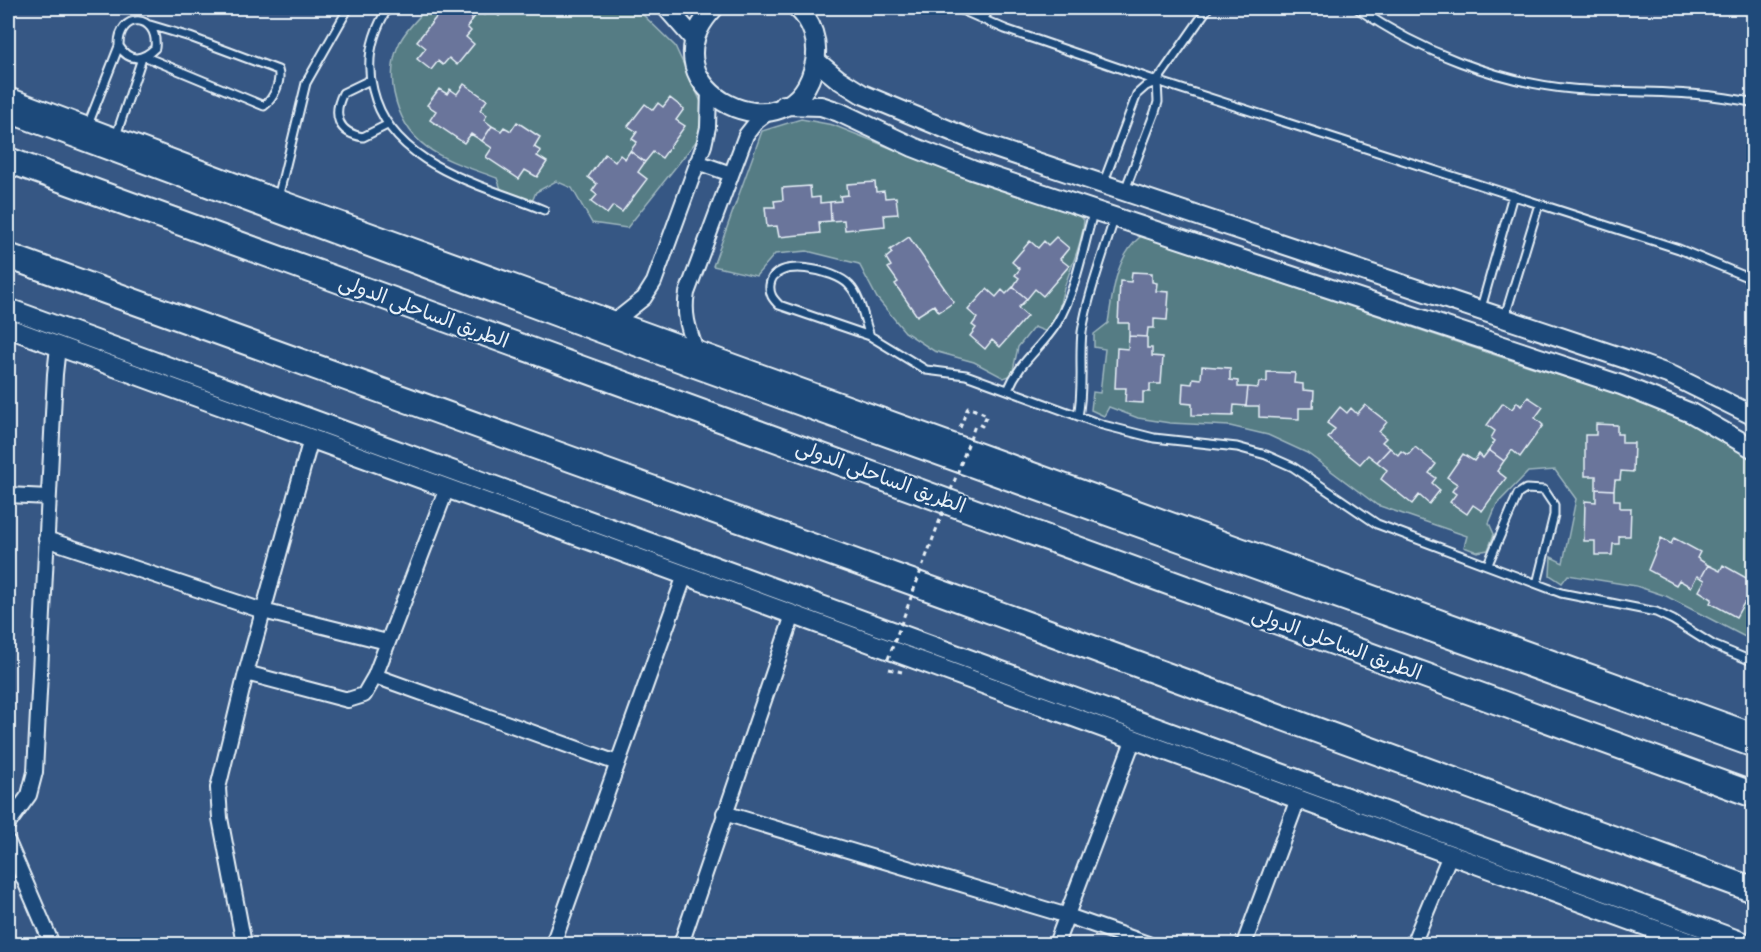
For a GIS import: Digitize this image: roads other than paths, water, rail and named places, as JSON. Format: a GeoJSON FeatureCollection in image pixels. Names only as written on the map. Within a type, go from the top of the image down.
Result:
{"type":"FeatureCollection","features":[{"type":"Feature","properties":{"kind":"highway","name":"الطريق الساحلى الدولى"},"geometry":{"type":"LineString","coordinates":[[8,160],[1754,795]]}},
{"type":"Feature","properties":{"kind":"highway"},"geometry":{"type":"LineString","coordinates":[[8,256],[942,593],[1754,890]]}},
{"type":"Feature","properties":{"kind":"main road"},"geometry":{"type":"LineString","coordinates":[[668,8],[695,40]]}},
{"type":"Feature","properties":{"kind":"main road"},"geometry":{"type":"LineString","coordinates":[[714,8],[699,27],[695,40],[696,67],[709,91],[730,107],[751,112],[821,106],[839,112],[913,147],[972,170],[1657,398],[1691,413],[1754,449]]}},
{"type":"Feature","properties":{"kind":"main road"},"geometry":{"type":"LineString","coordinates":[[778,108],[806,87],[816,61],[814,34],[809,22],[797,8]]}},
{"type":"Feature","properties":{"kind":"main road"},"geometry":{"type":"LineString","coordinates":[[816,61],[850,87],[921,120],[1040,165],[1673,376],[1754,416]]}},
{"type":"Feature","properties":{"kind":"main road"},"geometry":{"type":"LineString","coordinates":[[8,97],[59,124],[692,367],[1754,748]]}},
{"type":"Feature","properties":{"kind":"main road"},"geometry":{"type":"LineString","coordinates":[[8,113],[59,124],[87,127],[278,199],[1754,733]]}},
{"type":"Feature","properties":{"kind":"main road"},"geometry":{"type":"LineString","coordinates":[[1094,210],[1103,185]]}},
{"type":"Feature","properties":{"kind":"main road"},"geometry":{"type":"LineString","coordinates":[[1115,217],[1124,192]]}},
{"type":"Feature","properties":{"kind":"main road"},"geometry":{"type":"LineString","coordinates":[[8,308],[1749,945]]}},
{"type":"Feature","properties":{"kind":"main road"},"geometry":{"type":"LineString","coordinates":[[1471,336],[1480,310]]}},
{"type":"Feature","properties":{"kind":"main road"},"geometry":{"type":"LineString","coordinates":[[1496,344],[1504,318]]}},
{"type":"Feature","properties":{"kind":"main road"},"geometry":{"type":"LineString","coordinates":[[8,328],[1695,945]]}},
{"type":"Feature","properties":{"kind":"street"},"geometry":{"type":"LineString","coordinates":[[615,321],[644,298],[654,282],[708,127],[709,91]]}},
{"type":"Feature","properties":{"kind":"street"},"geometry":{"type":"LineString","coordinates":[[696,350],[684,309],[687,293],[746,135],[757,121],[778,108]]}},
{"type":"Feature","properties":{"kind":"street"},"geometry":{"type":"LineString","coordinates":[[697,162],[731,174]]}},
{"type":"Feature","properties":{"kind":"street"},"geometry":{"type":"LineString","coordinates":[[8,824],[29,795],[33,784],[58,346]]}},
{"type":"Feature","properties":{"kind":"street"},"geometry":{"type":"LineString","coordinates":[[244,945],[219,818],[218,788],[246,674],[311,439]]}},
{"type":"Feature","properties":{"kind":"street"},"geometry":{"type":"LineString","coordinates":[[246,674],[348,700],[364,694],[375,676],[447,488]]}},
{"type":"Feature","properties":{"kind":"street"},"geometry":{"type":"LineString","coordinates":[[8,495],[48,497]]}},
{"type":"Feature","properties":{"kind":"street"},"geometry":{"type":"LineString","coordinates":[[46,539],[263,611],[387,642]]}},
{"type":"Feature","properties":{"kind":"street"},"geometry":{"type":"LineString","coordinates":[[553,945],[684,575]]}},
{"type":"Feature","properties":{"kind":"street"},"geometry":{"type":"LineString","coordinates":[[681,945],[793,615]]}},
{"type":"Feature","properties":{"kind":"street"},"geometry":{"type":"LineString","coordinates":[[375,676],[616,763]]}},
{"type":"Feature","properties":{"kind":"street"},"geometry":{"type":"LineString","coordinates":[[1056,945],[1134,738]]}},
{"type":"Feature","properties":{"kind":"street"},"geometry":{"type":"LineString","coordinates":[[1244,945],[1298,799]]}},
{"type":"Feature","properties":{"kind":"street"},"geometry":{"type":"LineString","coordinates":[[724,813],[1068,916],[1148,945]]}},
{"type":"Feature","properties":{"kind":"street"},"geometry":{"type":"LineString","coordinates":[[8,842],[52,945]]}},
{"type":"Feature","properties":{"kind":"street"},"geometry":{"type":"LineString","coordinates":[[1413,945],[1450,855]]}},
{"type":"Feature","properties":{"kind":"lane"},"geometry":{"type":"LineString","coordinates":[[388,8],[372,40],[370,80],[380,113],[387,125],[406,147],[446,170],[544,210]]}},
{"type":"Feature","properties":{"kind":"lane"},"geometry":{"type":"LineString","coordinates":[[957,8],[983,20],[1157,81],[1679,249],[1754,280]]}},
{"type":"Feature","properties":{"kind":"lane"},"geometry":{"type":"LineString","coordinates":[[983,20],[990,8]]}},
{"type":"Feature","properties":{"kind":"lane"},"geometry":{"type":"LineString","coordinates":[[1103,185],[1137,94],[1146,86],[1157,81],[1208,8]]}},
{"type":"Feature","properties":{"kind":"lane"},"geometry":{"type":"LineString","coordinates":[[1357,8],[1438,53],[1481,69],[1525,81],[1604,91],[1696,93],[1754,103]]}},
{"type":"Feature","properties":{"kind":"lane"},"geometry":{"type":"LineString","coordinates":[[278,199],[306,83],[348,9]]}},
{"type":"Feature","properties":{"kind":"lane"},"geometry":{"type":"LineString","coordinates":[[87,127],[119,46],[118,34],[126,24],[138,20],[278,70],[280,77],[271,101],[264,106],[144,58],[133,58],[124,54],[119,46]]}},
{"type":"Feature","properties":{"kind":"lane"},"geometry":{"type":"LineString","coordinates":[[115,138],[144,58],[154,48],[156,36],[150,25]]}},
{"type":"Feature","properties":{"kind":"lane"},"geometry":{"type":"LineString","coordinates":[[370,80],[343,93],[336,115],[339,124],[345,131],[363,137],[387,125]]}},
{"type":"Feature","properties":{"kind":"lane"},"geometry":{"type":"LineString","coordinates":[[1124,192],[1158,102],[1157,81]]}},
{"type":"Feature","properties":{"kind":"lane"},"geometry":{"type":"LineString","coordinates":[[1480,310],[1513,195]]}},
{"type":"Feature","properties":{"kind":"lane"},"geometry":{"type":"LineString","coordinates":[[1504,318],[1539,204]]}},
{"type":"Feature","properties":{"kind":"lane"},"geometry":{"type":"LineString","coordinates":[[1008,390],[1021,364],[1057,323],[1066,304],[1094,210]]}},
{"type":"Feature","properties":{"kind":"lane"},"geometry":{"type":"LineString","coordinates":[[1078,416],[1082,388],[1081,353],[1086,312],[1115,217]]}},
{"type":"Feature","properties":{"kind":"lane"},"geometry":{"type":"LineString","coordinates":[[870,336],[854,290],[839,277],[785,268],[776,272],[770,280],[769,289],[772,299],[779,305],[870,336],[926,370],[966,375],[1128,433],[1237,447],[1266,455],[1293,467],[1377,524],[1580,598],[1656,612],[1674,620],[1713,645],[1754,662]]}},
{"type":"Feature","properties":{"kind":"lane"},"geometry":{"type":"LineString","coordinates":[[1488,564],[1518,494],[1526,489],[1544,490],[1551,496],[1554,505],[1537,584]]}}]}
